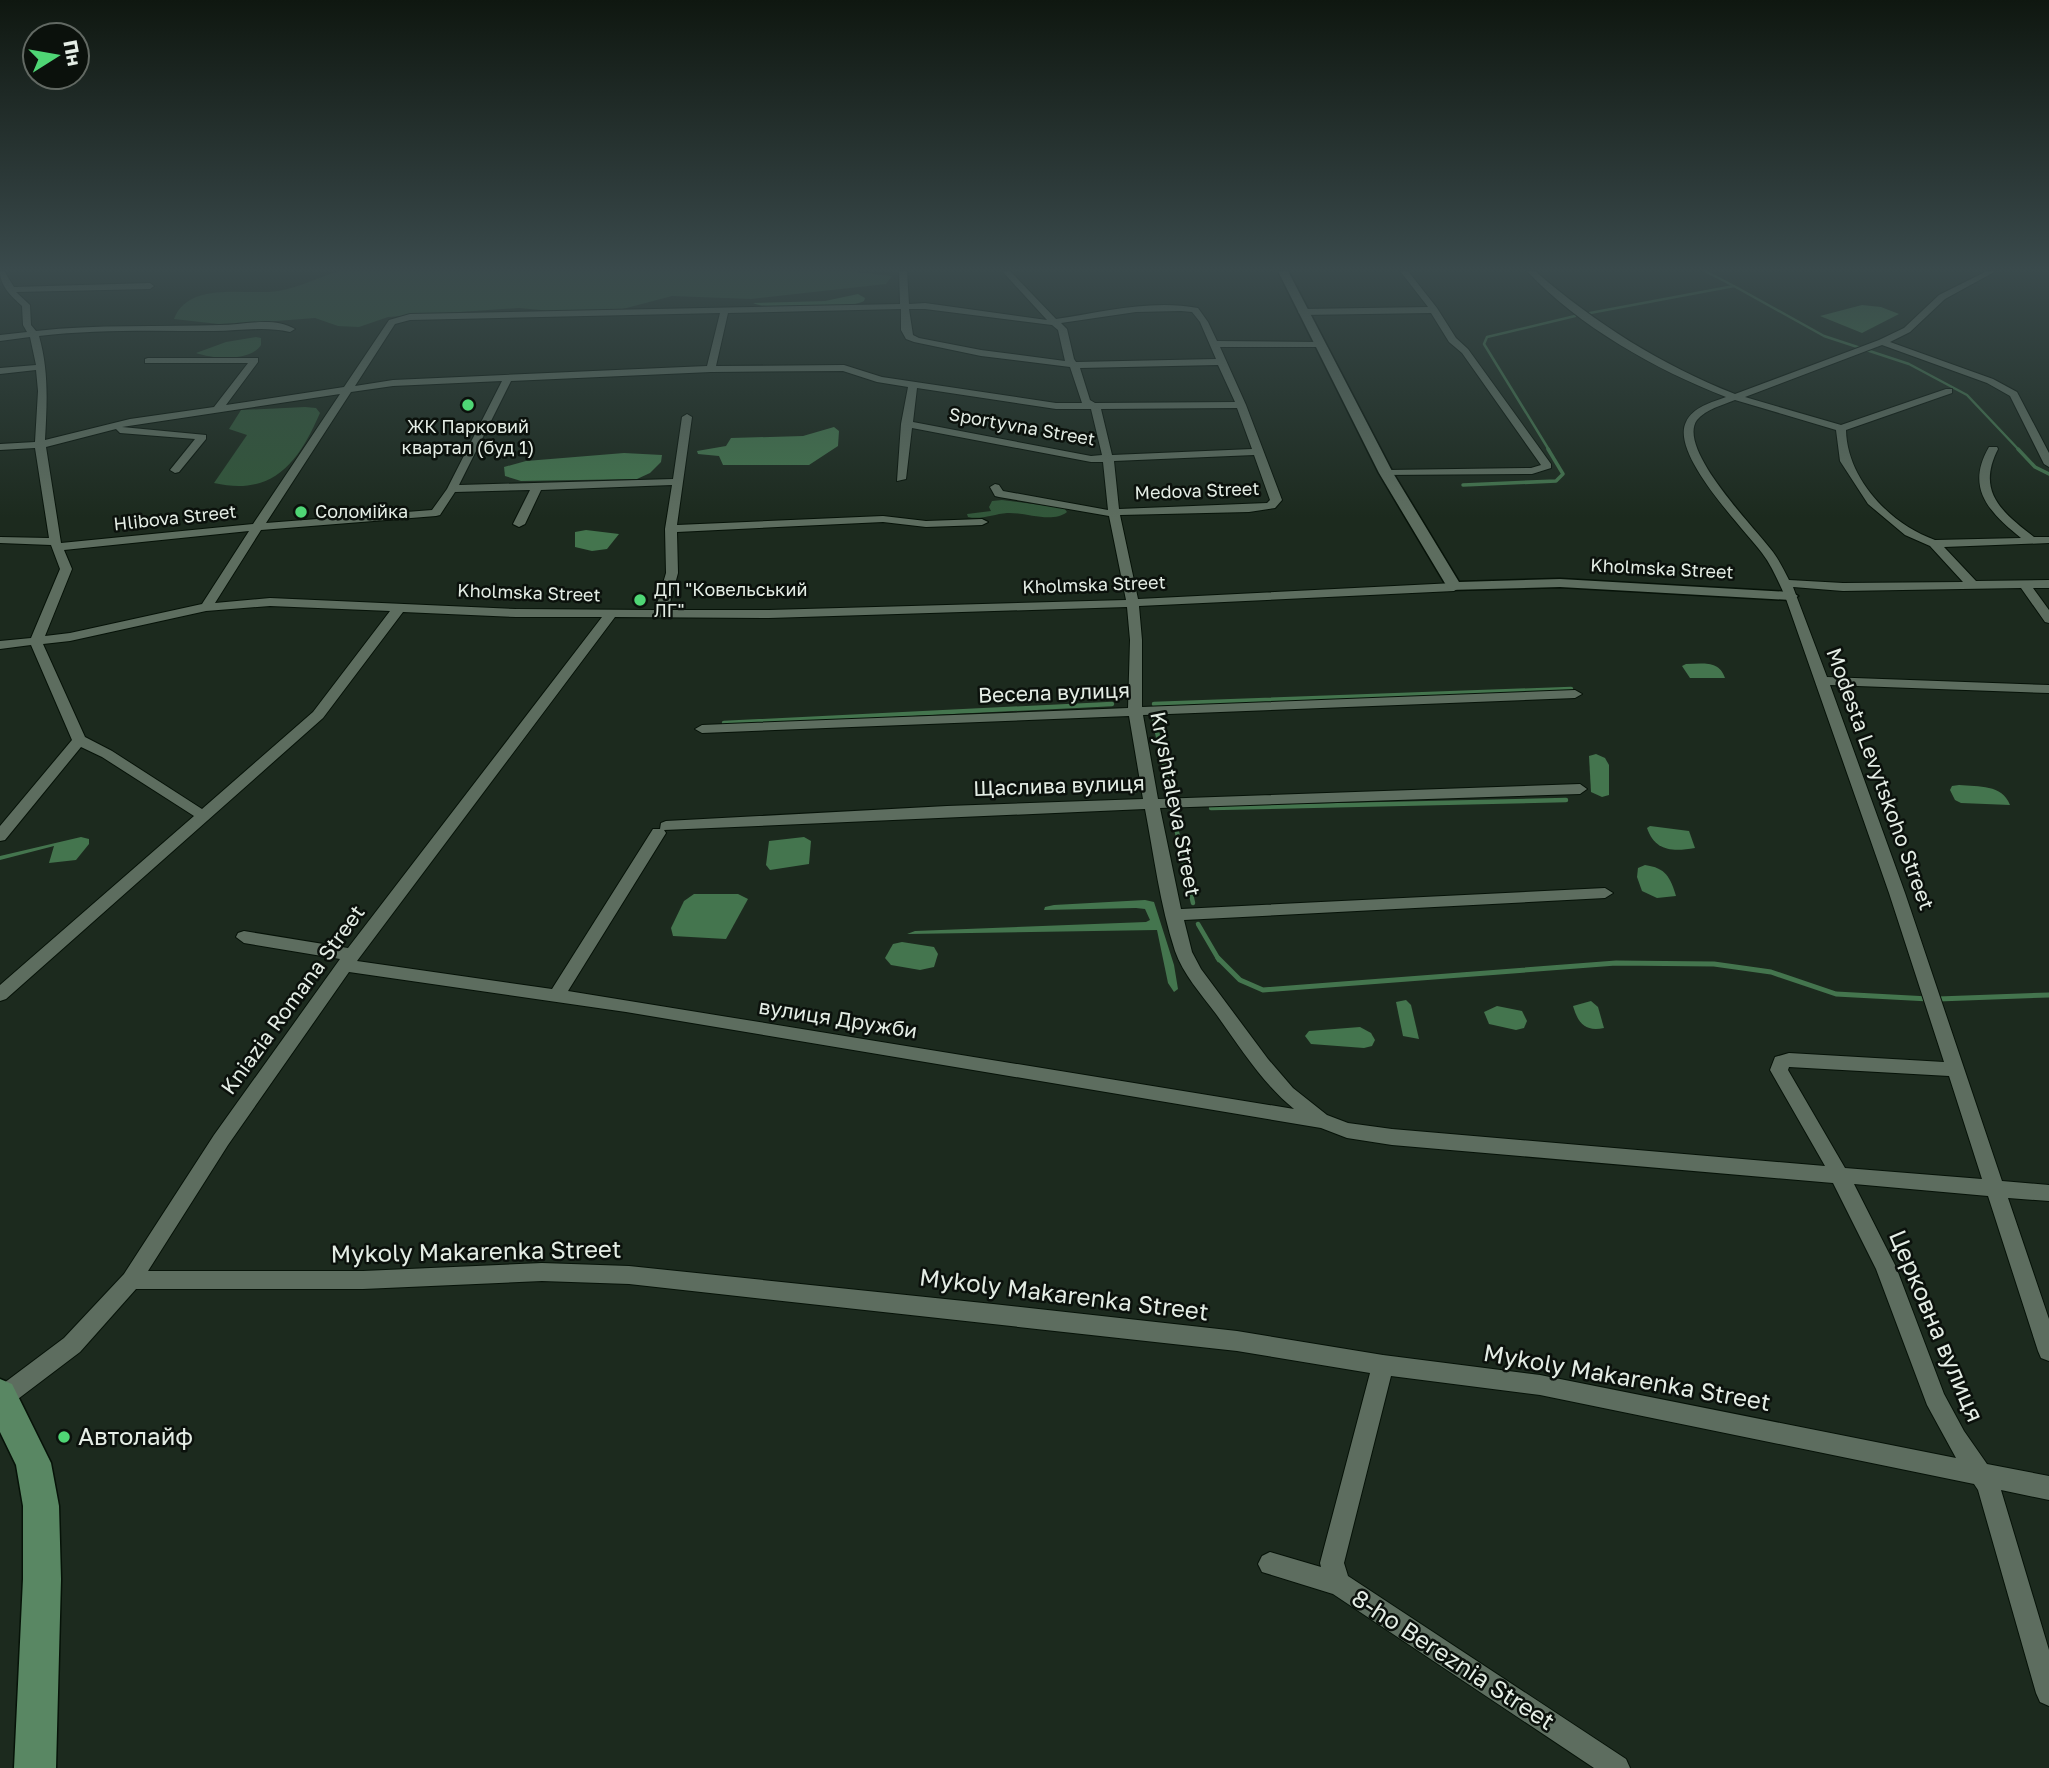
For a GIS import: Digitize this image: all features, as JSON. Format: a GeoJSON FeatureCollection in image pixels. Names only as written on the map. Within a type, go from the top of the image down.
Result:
{"type":"FeatureCollection","features":[{"type":"Feature","properties":{"kind":"main road"},"geometry":{"type":"LineString","coordinates":[[1,1396],[33,1462],[41,1506],[42,1578],[35,1768]]}},
{"type":"Feature","properties":{"kind":"street"},"geometry":{"type":"LineString","coordinates":[[38,354],[41,367],[40,445],[57,545],[65,569],[36,642],[79,740],[107,754],[205,817]]}},
{"type":"Feature","properties":{"kind":"street","name":"Hlibova Street"},"geometry":{"type":"LineString","coordinates":[[0,540],[57,545],[257,527],[314,445],[370,354]]}},
{"type":"Feature","properties":{"kind":"street"},"geometry":{"type":"LineString","coordinates":[[711,369],[714,354]]}},
{"type":"Feature","properties":{"kind":"street"},"geometry":{"type":"LineString","coordinates":[[985,354],[1074,365],[1221,362]]}},
{"type":"Feature","properties":{"kind":"street","name":"Kryshtaleva Street"},"geometry":{"type":"LineString","coordinates":[[1068,354],[1086,401],[1096,408],[1108,459],[1114,513],[1133,603],[1136,640],[1135,711],[1150,804],[1184,952],[1194,972],[1262,1065],[1287,1093],[1322,1121]]}},
{"type":"Feature","properties":{"kind":"street","name":"Medova Street"},"geometry":{"type":"LineString","coordinates":[[1114,513],[1271,506],[1276,500],[1275,491],[1241,405],[1217,354]]}},
{"type":"Feature","properties":{"kind":"street"},"geometry":{"type":"LineString","coordinates":[[1323,354],[1386,473],[1454,587]]}},
{"type":"Feature","properties":{"kind":"street"},"geometry":{"type":"LineString","coordinates":[[1386,473],[1532,471],[1547,466],[1467,354]]}},
{"type":"Feature","properties":{"kind":"street"},"geometry":{"type":"LineString","coordinates":[[1649,354],[1734,397],[1841,428],[1949,391]]}},
{"type":"Feature","properties":{"kind":"street","name":"Modesta Levytskoho Street"},"geometry":{"type":"LineString","coordinates":[[1855,354],[1706,408],[1693,418],[1688,428],[1691,446],[1712,483],[1769,555],[1788,589],[1933,999],[1953,1069],[2049,1352]]}},
{"type":"Feature","properties":{"kind":"street"},"geometry":{"type":"LineString","coordinates":[[1914,354],[1990,381],[2014,394],[2049,464]]}},
{"type":"Feature","properties":{"kind":"street"},"geometry":{"type":"LineString","coordinates":[[148,361],[255,360],[218,408]]}},
{"type":"Feature","properties":{"kind":"street"},"geometry":{"type":"LineString","coordinates":[[0,370],[41,367]]}},
{"type":"Feature","properties":{"kind":"street"},"geometry":{"type":"LineString","coordinates":[[0,447],[40,445],[107,428],[218,408],[393,383],[711,369],[844,368],[868,377],[1056,406],[1096,408],[1241,405]]}},
{"type":"Feature","properties":{"kind":"street"},"geometry":{"type":"LineString","coordinates":[[206,607],[257,527],[436,513],[452,489],[508,378]]}},
{"type":"Feature","properties":{"kind":"street"},"geometry":{"type":"LineString","coordinates":[[901,479],[913,383]]}},
{"type":"Feature","properties":{"kind":"street"},"geometry":{"type":"LineString","coordinates":[[660,615],[672,573],[671,529],[687,417]]}},
{"type":"Feature","properties":{"kind":"street","name":"Sportyvna Street"},"geometry":{"type":"LineString","coordinates":[[906,424],[1075,457],[1108,459],[1258,452]]}},
{"type":"Feature","properties":{"kind":"street"},"geometry":{"type":"LineString","coordinates":[[107,428],[202,437],[176,470]]}},
{"type":"Feature","properties":{"kind":"street"},"geometry":{"type":"LineString","coordinates":[[1841,428],[1845,463],[1863,488],[1913,535],[1934,544],[1973,585]]}},
{"type":"Feature","properties":{"kind":"street"},"geometry":{"type":"LineString","coordinates":[[1993,449],[1984,461],[1982,473],[1986,494],[2001,514],[2031,540]]}},
{"type":"Feature","properties":{"kind":"street"},"geometry":{"type":"LineString","coordinates":[[452,489],[679,482]]}},
{"type":"Feature","properties":{"kind":"street"},"geometry":{"type":"LineString","coordinates":[[519,524],[538,485]]}},
{"type":"Feature","properties":{"kind":"street"},"geometry":{"type":"LineString","coordinates":[[995,488],[999,494],[1114,513]]}},
{"type":"Feature","properties":{"kind":"street"},"geometry":{"type":"LineString","coordinates":[[671,529],[869,519],[926,524],[982,522]]}},
{"type":"Feature","properties":{"kind":"street"},"geometry":{"type":"LineString","coordinates":[[1934,544],[2049,540]]}},
{"type":"Feature","properties":{"kind":"street","name":"Kholmska Street"},"geometry":{"type":"LineString","coordinates":[[0,645],[36,642],[206,607],[270,602],[660,615],[1133,603],[1560,583],[1788,589]]}},
{"type":"Feature","properties":{"kind":"street"},"geometry":{"type":"LineString","coordinates":[[2024,584],[2049,620]]}},
{"type":"Feature","properties":{"kind":"street"},"geometry":{"type":"LineString","coordinates":[[1788,589],[2049,584]]}},
{"type":"Feature","properties":{"kind":"street"},"geometry":{"type":"LineString","coordinates":[[0,995],[318,716],[399,608]]}},
{"type":"Feature","properties":{"kind":"street","name":"Kniazia Romana Street"},"geometry":{"type":"LineString","coordinates":[[1,1396],[72,1345],[131,1280],[221,1140],[349,960],[610,615]]}},
{"type":"Feature","properties":{"kind":"street"},"geometry":{"type":"LineString","coordinates":[[1820,681],[2049,689]]}},
{"type":"Feature","properties":{"kind":"street","name":"Весела вулиця"},"geometry":{"type":"LineString","coordinates":[[702,729],[1575,694]]}},
{"type":"Feature","properties":{"kind":"street"},"geometry":{"type":"LineString","coordinates":[[0,836],[79,740]]}},
{"type":"Feature","properties":{"kind":"street","name":"Щаслива вулиця"},"geometry":{"type":"LineString","coordinates":[[556,996],[662,830],[947,811],[1580,789]]}},
{"type":"Feature","properties":{"kind":"street"},"geometry":{"type":"LineString","coordinates":[[1175,915],[1605,892]]}},
{"type":"Feature","properties":{"kind":"street","name":"вулиця Дружби"},"geometry":{"type":"LineString","coordinates":[[243,937],[349,960],[556,996],[1322,1121]]}},
{"type":"Feature","properties":{"kind":"street","name":"Церковна вулиця"},"geometry":{"type":"LineString","coordinates":[[1953,1069],[1789,1060],[1781,1062],[1779,1070],[1886,1267],[1935,1398],[1956,1439],[1988,1485],[2049,1693]]}},
{"type":"Feature","properties":{"kind":"street"},"geometry":{"type":"LineString","coordinates":[[1322,1121],[1347,1130],[1392,1137],[2049,1193]]}},
{"type":"Feature","properties":{"kind":"street","name":"Mykoly Makarenka Street"},"geometry":{"type":"LineString","coordinates":[[131,1280],[363,1280],[542,1272],[629,1275],[1098,1324],[1540,1385],[2049,1488]]}},
{"type":"Feature","properties":{"kind":"street","name":"8-ho Bereznia Street"},"geometry":{"type":"LineString","coordinates":[[1383,1365],[1332,1563],[1339,1584],[1616,1768]]}},
{"type":"Feature","properties":{"kind":"street"},"geometry":{"type":"LineString","coordinates":[[1270,1564],[1339,1584]]}},
{"type":"Feature","properties":{"kind":"shaded area"},"geometry":{"type":"Polygon","coordinates":[[[198,354],[250,354],[231,358],[198,354]]]}},
{"type":"Feature","properties":{"kind":"shaded area"},"geometry":{"type":"Polygon","coordinates":[[[316,408],[320,413],[303,446],[282,471],[253,485],[214,483],[247,435],[229,429],[241,410],[316,408]]]}},
{"type":"Feature","properties":{"kind":"shaded area"},"geometry":{"type":"Polygon","coordinates":[[[834,427],[839,431],[838,446],[809,465],[723,465],[719,456],[698,454],[697,451],[726,446],[731,438],[803,436],[834,427]]]}},
{"type":"Feature","properties":{"kind":"shaded area"},"geometry":{"type":"Polygon","coordinates":[[[624,453],[662,455],[661,462],[650,473],[637,479],[521,481],[505,476],[504,467],[526,461],[624,453]]]}},
{"type":"Feature","properties":{"kind":"shaded area"},"geometry":{"type":"Polygon","coordinates":[[[992,501],[1064,508],[1067,512],[1054,517],[1007,513],[968,517],[967,514],[991,511],[989,507],[992,501]]]}},
{"type":"Feature","properties":{"kind":"shaded area"},"geometry":{"type":"Polygon","coordinates":[[[586,530],[619,534],[607,549],[592,551],[575,547],[575,532],[586,530]]]}},
{"type":"Feature","properties":{"kind":"shaded area"},"geometry":{"type":"Polygon","coordinates":[[[1682,666],[1714,666],[1719,668],[1725,678],[1690,678],[1682,666]]]}},
{"type":"Feature","properties":{"kind":"shaded area"},"geometry":{"type":"Polygon","coordinates":[[[1596,754],[1605,758],[1609,765],[1609,795],[1602,797],[1591,792],[1589,756],[1596,754]]]}},
{"type":"Feature","properties":{"kind":"shaded area"},"geometry":{"type":"Polygon","coordinates":[[[1952,786],[1996,790],[2010,805],[1961,803],[1955,800],[1950,790],[1952,786]]]}},
{"type":"Feature","properties":{"kind":"shaded area"},"geometry":{"type":"Polygon","coordinates":[[[1650,826],[1689,831],[1695,848],[1665,848],[1650,836],[1647,828],[1650,826]]]}},
{"type":"Feature","properties":{"kind":"shaded area"},"geometry":{"type":"Polygon","coordinates":[[[81,837],[89,839],[89,844],[76,860],[49,863],[54,846],[0,860],[0,856],[81,837]]]}},
{"type":"Feature","properties":{"kind":"shaded area"},"geometry":{"type":"Polygon","coordinates":[[[804,837],[811,841],[809,864],[770,870],[766,865],[769,841],[804,837]]]}},
{"type":"Feature","properties":{"kind":"shaded area"},"geometry":{"type":"Polygon","coordinates":[[[1645,865],[1658,868],[1666,874],[1676,896],[1657,898],[1642,891],[1637,877],[1638,868],[1645,865]]]}},
{"type":"Feature","properties":{"kind":"shaded area"},"geometry":{"type":"Polygon","coordinates":[[[694,894],[738,894],[748,899],[726,939],[673,936],[671,928],[684,901],[694,894]]]}},
{"type":"Feature","properties":{"kind":"shaded area"},"geometry":{"type":"Polygon","coordinates":[[[1145,900],[1154,902],[1174,965],[1178,989],[1174,992],[1168,983],[1157,930],[907,934],[915,931],[1146,922],[1150,920],[1145,909],[1044,910],[1045,907],[1054,905],[1145,900]]]}},
{"type":"Feature","properties":{"kind":"shaded area"},"geometry":{"type":"Polygon","coordinates":[[[902,942],[934,947],[938,954],[934,967],[920,970],[891,965],[885,958],[893,944],[902,942]]]}},
{"type":"Feature","properties":{"kind":"shaded area"},"geometry":{"type":"Polygon","coordinates":[[[1406,1000],[1411,1005],[1419,1039],[1403,1036],[1396,1002],[1406,1000]]]}},
{"type":"Feature","properties":{"kind":"shaded area"},"geometry":{"type":"Polygon","coordinates":[[[1591,1001],[1598,1007],[1604,1028],[1587,1027],[1577,1017],[1573,1006],[1591,1001]]]}},
{"type":"Feature","properties":{"kind":"shaded area"},"geometry":{"type":"Polygon","coordinates":[[[1497,1006],[1522,1011],[1527,1021],[1524,1028],[1516,1030],[1489,1024],[1484,1012],[1497,1006]]]}},
{"type":"Feature","properties":{"kind":"shaded area"},"geometry":{"type":"Polygon","coordinates":[[[1360,1027],[1371,1033],[1375,1040],[1372,1046],[1364,1048],[1311,1044],[1305,1036],[1309,1031],[1360,1027]]]}},
{"type":"Feature","properties":{"kind":"waterway"},"geometry":{"type":"LineString","coordinates":[[1490,354],[1549,450]]}},
{"type":"Feature","properties":{"kind":"waterway"},"geometry":{"type":"LineString","coordinates":[[1877,354],[1909,364],[1967,395],[2019,450]]}},
{"type":"Feature","properties":{"kind":"waterway"},"geometry":{"type":"LineString","coordinates":[[1463,485],[1556,481],[1563,474],[1548,449]]}},
{"type":"Feature","properties":{"kind":"waterway"},"geometry":{"type":"LineString","coordinates":[[2018,449],[2035,467],[2049,474]]}},
{"type":"Feature","properties":{"kind":"waterway"},"geometry":{"type":"LineString","coordinates":[[1154,704],[1571,689]]}},
{"type":"Feature","properties":{"kind":"waterway"},"geometry":{"type":"LineString","coordinates":[[724,723],[1112,704]]}},
{"type":"Feature","properties":{"kind":"waterway"},"geometry":{"type":"LineString","coordinates":[[1154,718],[1171,796]]}},
{"type":"Feature","properties":{"kind":"waterway"},"geometry":{"type":"LineString","coordinates":[[1211,808],[1566,800]]}},
{"type":"Feature","properties":{"kind":"waterway"},"geometry":{"type":"LineString","coordinates":[[1172,810],[1193,903]]}},
{"type":"Feature","properties":{"kind":"waterway"},"geometry":{"type":"LineString","coordinates":[[1198,924],[1219,960]]}},
{"type":"Feature","properties":{"kind":"waterway"},"geometry":{"type":"LineString","coordinates":[[1218,958],[1240,980],[1263,990],[1616,963],[1714,964],[1771,972],[1836,994],[1929,999]]}},
{"type":"Feature","properties":{"kind":"waterway"},"geometry":{"type":"LineString","coordinates":[[1938,999],[2049,995]]}},
{"type":"Feature","properties":{"kind":"place","name":"ЖК Парковий квартал (буд 1)"},"geometry":{"type":"Point","coordinates":[468,405]}},
{"type":"Feature","properties":{"kind":"place","name":"Соломійка"},"geometry":{"type":"Point","coordinates":[301,512]}},
{"type":"Feature","properties":{"kind":"place","name":"ДП \"Ковельський ЛГ\""},"geometry":{"type":"Point","coordinates":[640,600]}},
{"type":"Feature","properties":{"kind":"place","name":"Автолайф"},"geometry":{"type":"Point","coordinates":[64,1437]}}]}
